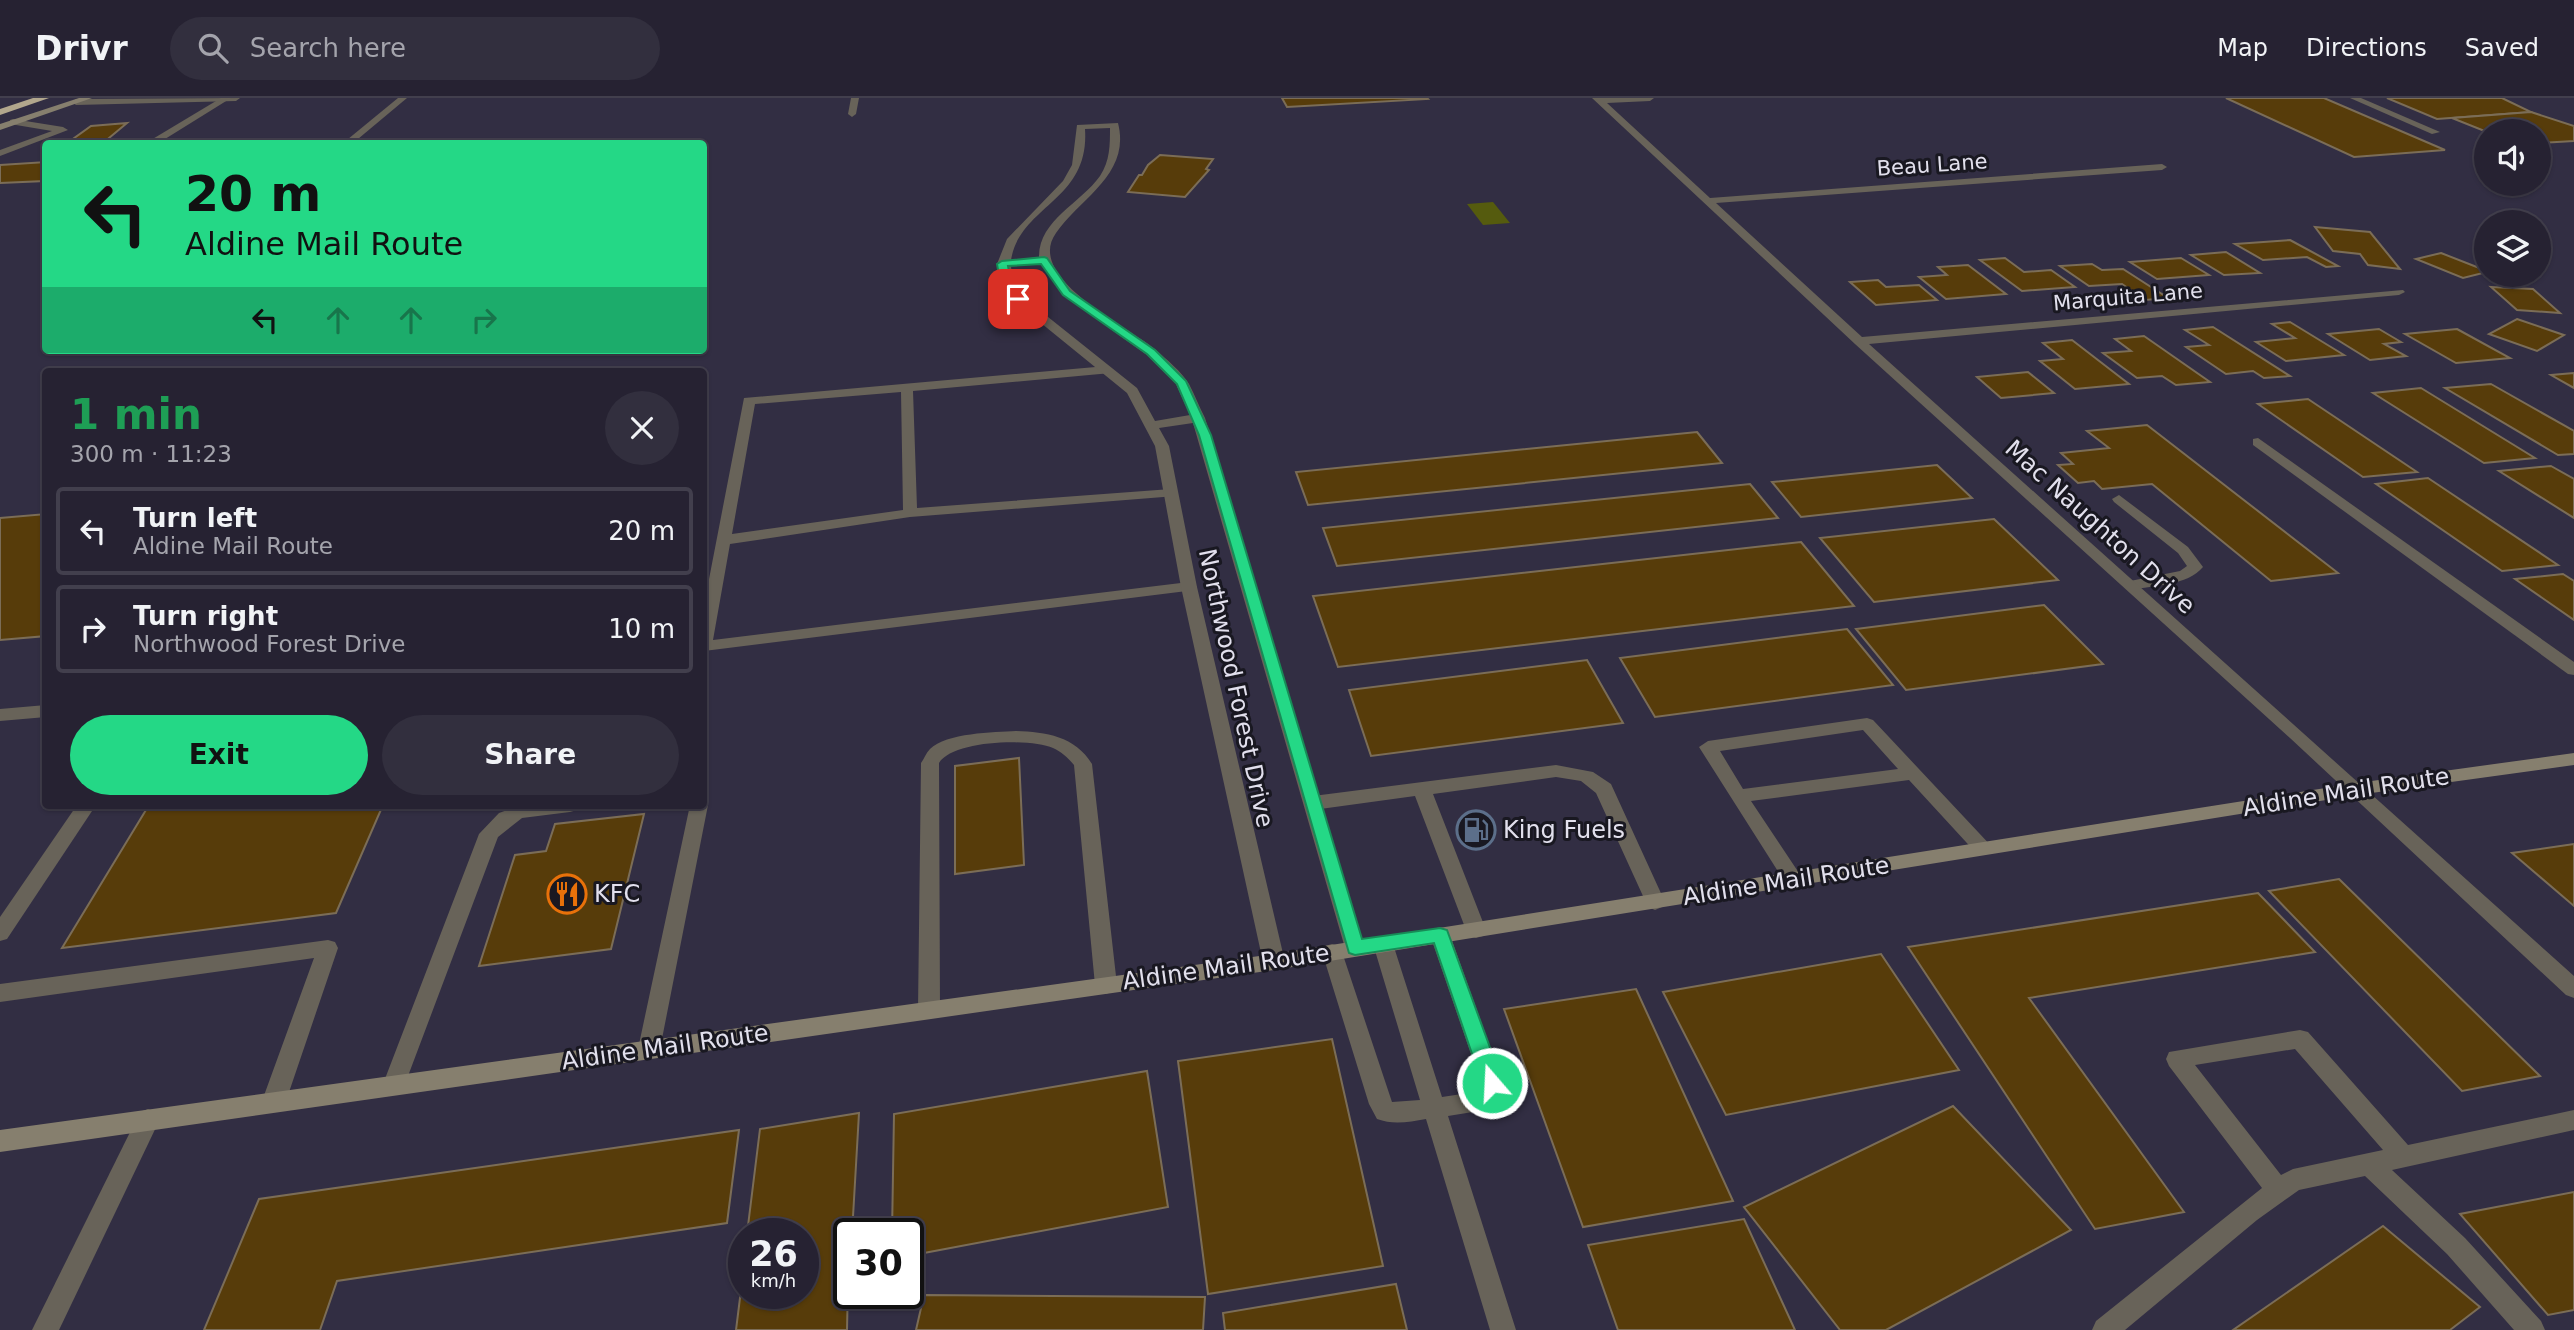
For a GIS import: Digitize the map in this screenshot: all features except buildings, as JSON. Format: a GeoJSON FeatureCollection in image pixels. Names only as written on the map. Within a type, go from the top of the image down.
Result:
{"type":"FeatureCollection","features":[{"type":"Feature","properties":{"kind":"highway"},"geometry":{"type":"LineString","coordinates":[[0,112],[44,98]]}},
{"type":"Feature","properties":{"kind":"main road"},"geometry":{"type":"LineString","coordinates":[[0,127],[88,98]]}},
{"type":"Feature","properties":{"kind":"main road","name":"Aldine Mail Route"},"geometry":{"type":"LineString","coordinates":[[0,1141],[1274,962],[2357,789],[2574,759]]}},
{"type":"Feature","properties":{"kind":"street"},"geometry":{"type":"LineString","coordinates":[[76,102],[236,98]]}},
{"type":"Feature","properties":{"kind":"street"},"geometry":{"type":"LineString","coordinates":[[351,140],[403,98]]}},
{"type":"Feature","properties":{"kind":"street"},"geometry":{"type":"LineString","coordinates":[[852,114],[855,98]]}},
{"type":"Feature","properties":{"kind":"street"},"geometry":{"type":"LineString","coordinates":[[1597,99],[1650,98]]}},
{"type":"Feature","properties":{"kind":"street"},"geometry":{"type":"LineString","coordinates":[[2354,98],[2434,132]]}},
{"type":"Feature","properties":{"kind":"street"},"geometry":{"type":"LineString","coordinates":[[156,140],[227,99]]}},
{"type":"Feature","properties":{"kind":"street","name":"Mac Naughton Drive"},"geometry":{"type":"LineString","coordinates":[[1597,99],[1859,341],[2357,789],[2574,989]]}},
{"type":"Feature","properties":{"kind":"street"},"geometry":{"type":"LineString","coordinates":[[0,153],[63,130],[13,122]]}},
{"type":"Feature","properties":{"kind":"street"},"geometry":{"type":"LineString","coordinates":[[1115,125],[1114,156],[1104,177],[1057,224],[1044,242],[1044,260],[1002,264],[1015,235],[1067,181],[1077,164],[1081,144],[1080,127],[1115,125]]}},
{"type":"Feature","properties":{"kind":"street","name":"Beau Lane"},"geometry":{"type":"LineString","coordinates":[[1706,201],[2162,167]]}},
{"type":"Feature","properties":{"kind":"street","name":"Northwood Forest Drive"},"geometry":{"type":"LineString","coordinates":[[1044,260],[1067,293],[1151,352],[1182,383],[1198,418],[1355,948]]}},
{"type":"Feature","properties":{"kind":"street","name":"Northwood Forest Drive"},"geometry":{"type":"LineString","coordinates":[[1002,264],[1006,282],[1018,299],[1132,391],[1162,446],[1189,587],[1274,962]]}},
{"type":"Feature","properties":{"kind":"street","name":"Marquita Lane"},"geometry":{"type":"LineString","coordinates":[[1859,341],[2399,292]]}},
{"type":"Feature","properties":{"kind":"street"},"geometry":{"type":"LineString","coordinates":[[707,630],[749,401],[1107,370]]}},
{"type":"Feature","properties":{"kind":"street"},"geometry":{"type":"LineString","coordinates":[[907,387],[910,513]]}},
{"type":"Feature","properties":{"kind":"street"},"geometry":{"type":"LineString","coordinates":[[1152,425],[1198,418]]}},
{"type":"Feature","properties":{"kind":"street"},"geometry":{"type":"LineString","coordinates":[[2258,442],[2574,670]]}},
{"type":"Feature","properties":{"kind":"street"},"geometry":{"type":"LineString","coordinates":[[724,540],[910,513],[1171,493]]}},
{"type":"Feature","properties":{"kind":"street"},"geometry":{"type":"LineString","coordinates":[[2119,499],[2183,550],[2195,567],[2185,575],[2131,585]]}},
{"type":"Feature","properties":{"kind":"street"},"geometry":{"type":"LineString","coordinates":[[707,646],[1189,587]]}},
{"type":"Feature","properties":{"kind":"street"},"geometry":{"type":"LineString","coordinates":[[0,715],[42,711]]}},
{"type":"Feature","properties":{"kind":"street"},"geometry":{"type":"LineString","coordinates":[[1793,879],[1708,747],[1867,724],[1984,849]]}},
{"type":"Feature","properties":{"kind":"street"},"geometry":{"type":"LineString","coordinates":[[929,1010],[930,763],[937,751],[953,745],[1018,735],[1058,743],[1074,753],[1083,764],[1106,985]]}},
{"type":"Feature","properties":{"kind":"street"},"geometry":{"type":"LineString","coordinates":[[1313,803],[1556,771],[1586,776],[1604,789],[1655,901]]}},
{"type":"Feature","properties":{"kind":"street"},"geometry":{"type":"LineString","coordinates":[[1738,796],[1913,773]]}},
{"type":"Feature","properties":{"kind":"street"},"geometry":{"type":"LineString","coordinates":[[1422,789],[1476,930]]}},
{"type":"Feature","properties":{"kind":"street"},"geometry":{"type":"LineString","coordinates":[[0,933],[84,809]]}},
{"type":"Feature","properties":{"kind":"street"},"geometry":{"type":"LineString","coordinates":[[394,1084],[489,834],[500,819],[517,812],[540,809]]}},
{"type":"Feature","properties":{"kind":"street"},"geometry":{"type":"LineString","coordinates":[[649,1049],[698,809]]}},
{"type":"Feature","properties":{"kind":"street"},"geometry":{"type":"LineString","coordinates":[[1332,952],[1377,1097],[1385,1112],[1402,1113],[1479,1101],[1488,1096],[1492,1083],[1440,935]]}},
{"type":"Feature","properties":{"kind":"street"},"geometry":{"type":"LineString","coordinates":[[1382,944],[1503,1330]]}},
{"type":"Feature","properties":{"kind":"street"},"geometry":{"type":"LineString","coordinates":[[0,993],[328,948],[274,1101]]}},
{"type":"Feature","properties":{"kind":"street"},"geometry":{"type":"LineString","coordinates":[[2279,1191],[2177,1059],[2300,1039],[2403,1156]]}},
{"type":"Feature","properties":{"kind":"street"},"geometry":{"type":"LineString","coordinates":[[46,1330],[148,1119]]}},
{"type":"Feature","properties":{"kind":"street"},"geometry":{"type":"LineString","coordinates":[[2105,1330],[2248,1213],[2293,1180],[2574,1121]]}},
{"type":"Feature","properties":{"kind":"street"},"geometry":{"type":"LineString","coordinates":[[2368,1163],[2456,1246],[2532,1330]]}},
{"type":"Feature","properties":{"kind":"green space"},"geometry":{"type":"Polygon","coordinates":[[[1493,202],[1510,223],[1483,225],[1467,204],[1493,202]]]}},
{"type":"Feature","properties":{"kind":"place","name":"King Fuels"},"geometry":{"type":"Point","coordinates":[1476,830]}},
{"type":"Feature","properties":{"kind":"place","name":"KFC"},"geometry":{"type":"Point","coordinates":[567,894]}},
{"type":"Feature","properties":{"kind":"route"},"geometry":{"type":"LineString","coordinates":[[1018,299],[1006,282],[1002,264],[1044,260],[1067,293],[1151,352],[1182,383],[1205,435],[1355,948],[1440,935],[1492,1083]]}}]}
